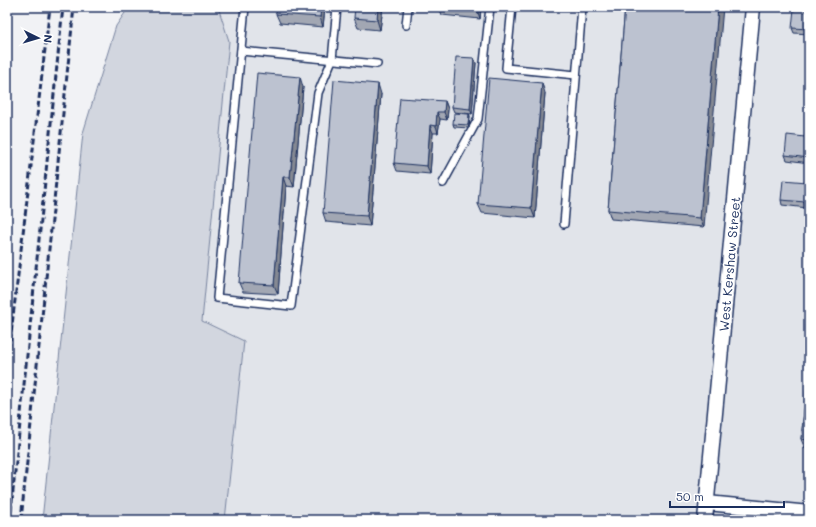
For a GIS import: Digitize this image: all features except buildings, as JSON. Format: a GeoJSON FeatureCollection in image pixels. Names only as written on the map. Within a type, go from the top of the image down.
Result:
{"type":"FeatureCollection","features":[{"type":"Feature","properties":{"kind":"street","name":"West Kershaw Street"},"geometry":{"type":"LineString","coordinates":[[705,520],[753,7]]}},
{"type":"Feature","properties":{"kind":"street"},"geometry":{"type":"LineString","coordinates":[[707,503],[809,513]]}},
{"type":"Feature","properties":{"kind":"lane"},"geometry":{"type":"LineString","coordinates":[[245,7],[218,298],[291,306],[318,93],[332,60],[337,7]]}},
{"type":"Feature","properties":{"kind":"lane"},"geometry":{"type":"LineString","coordinates":[[406,25],[408,7]]}},
{"type":"Feature","properties":{"kind":"lane"},"geometry":{"type":"LineString","coordinates":[[443,183],[478,119],[490,7]]}},
{"type":"Feature","properties":{"kind":"lane"},"geometry":{"type":"LineString","coordinates":[[512,7],[506,68],[576,75]]}},
{"type":"Feature","properties":{"kind":"lane"},"geometry":{"type":"LineString","coordinates":[[564,224],[582,7]]}},
{"type":"Feature","properties":{"kind":"lane"},"geometry":{"type":"LineString","coordinates":[[241,51],[377,64]]}},
{"type":"Feature","properties":{"kind":"shaded area"},"geometry":{"type":"Polygon","coordinates":[[[129,7],[218,7],[229,41],[202,321],[244,341],[225,520],[42,520],[83,133],[116,26],[129,7]]]}},
{"type":"Feature","properties":{"kind":"shaded area"},"geometry":{"type":"Polygon","coordinates":[[[218,7],[809,7],[809,520],[225,520],[244,341],[202,321],[229,41],[218,7]]]}},
{"type":"Feature","properties":{"kind":"railway"},"geometry":{"type":"LineString","coordinates":[[7,367],[50,7]]}},
{"type":"Feature","properties":{"kind":"railway"},"geometry":{"type":"LineString","coordinates":[[10,520],[63,7]]}},
{"type":"Feature","properties":{"kind":"railway"},"geometry":{"type":"LineString","coordinates":[[21,520],[74,7]]}}]}
